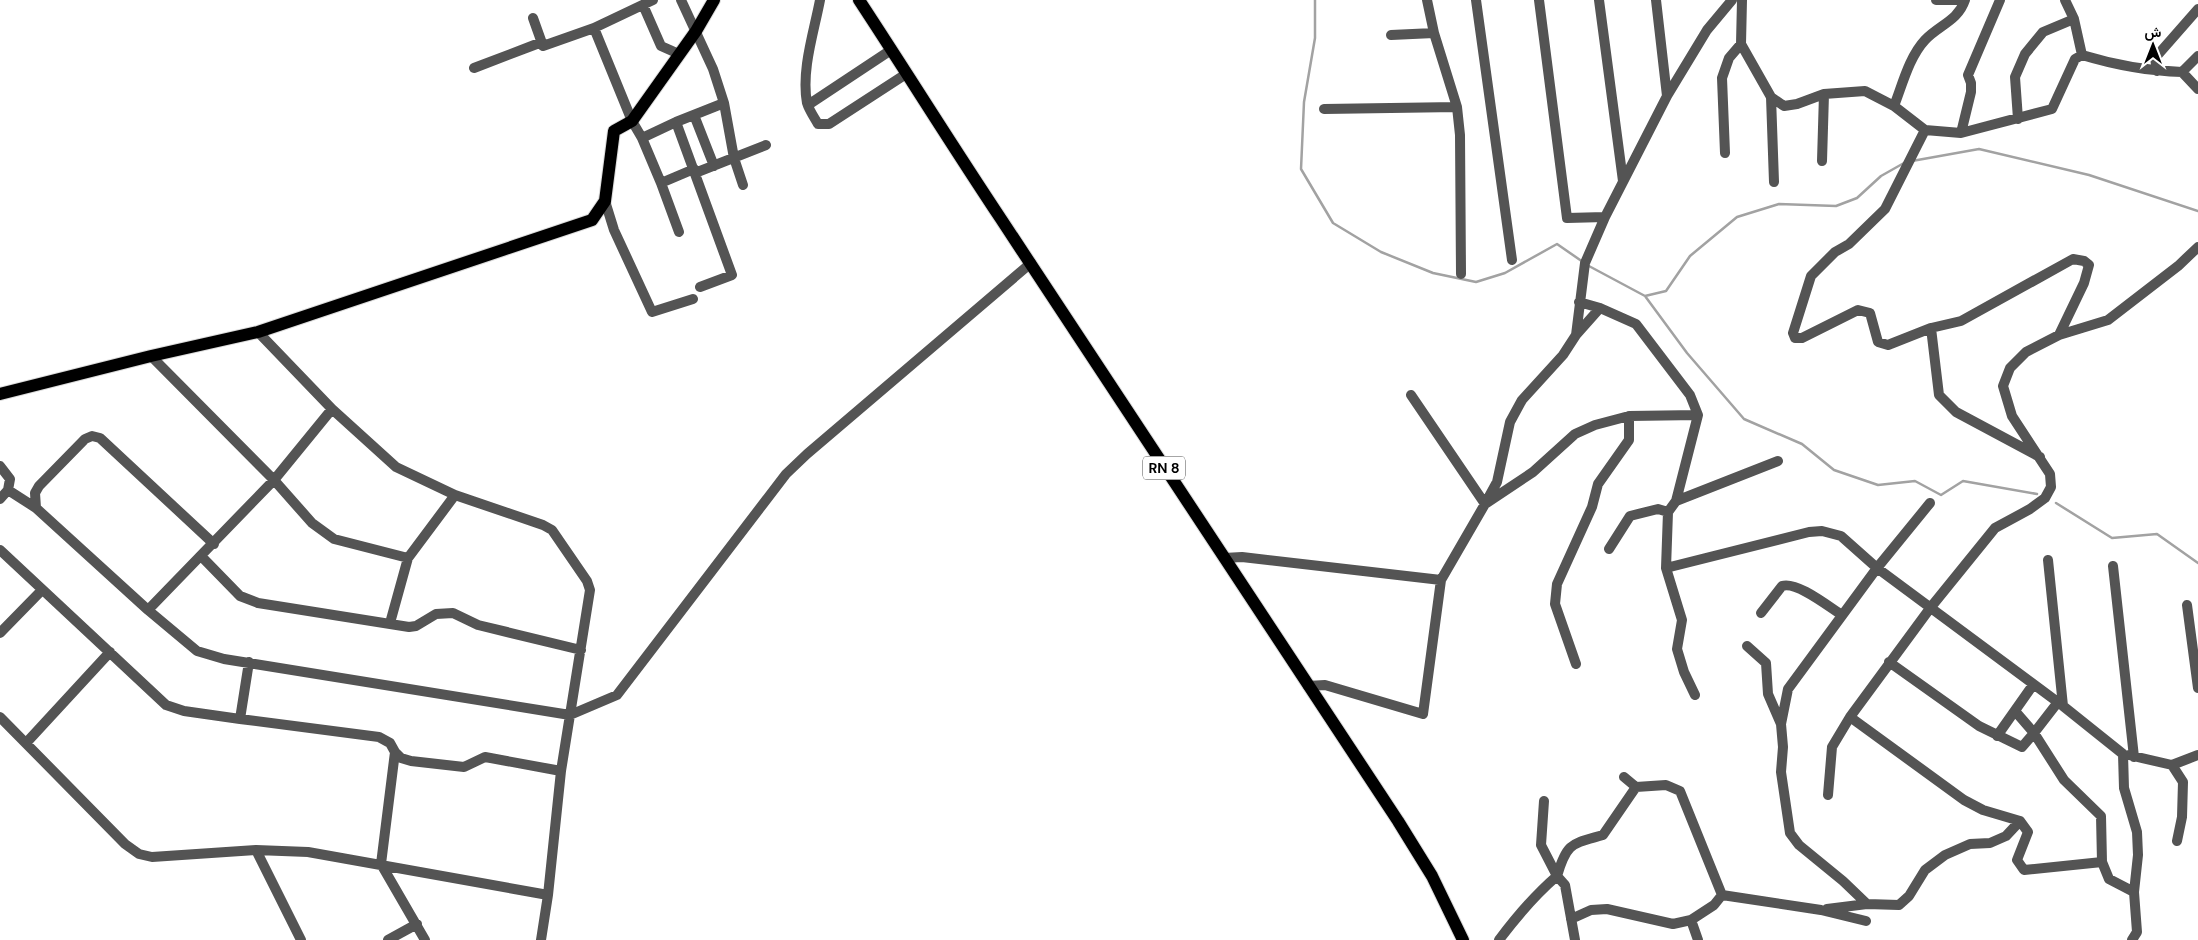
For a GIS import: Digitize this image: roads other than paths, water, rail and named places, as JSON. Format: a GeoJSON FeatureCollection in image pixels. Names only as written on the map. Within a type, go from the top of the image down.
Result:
{"type":"FeatureCollection","features":[{"type":"Feature","properties":{"kind":"main road"},"geometry":{"type":"LineString","coordinates":[[0,394],[151,356],[258,332],[592,220],[605,201],[614,131],[632,121],[696,30],[714,0]]}},
{"type":"Feature","properties":{"kind":"main road","name":"RN 8"},"geometry":{"type":"LineString","coordinates":[[858,0],[1002,222],[1031,263],[1398,820],[1432,876],[1463,940]]}},
{"type":"Feature","properties":{"kind":"street"},"geometry":{"type":"LineString","coordinates":[[533,18],[543,46],[594,28],[653,0]]}},
{"type":"Feature","properties":{"kind":"street"},"geometry":{"type":"LineString","coordinates":[[681,0],[713,69],[724,103],[734,158],[743,185]]}},
{"type":"Feature","properties":{"kind":"street"},"geometry":{"type":"LineString","coordinates":[[820,0],[808,66],[806,90],[808,105],[818,124],[829,124],[906,74]]}},
{"type":"Feature","properties":{"kind":"street"},"geometry":{"type":"LineString","coordinates":[[1427,0],[1434,33],[1457,107],[1460,135],[1462,274]]}},
{"type":"Feature","properties":{"kind":"street"},"geometry":{"type":"LineString","coordinates":[[1476,0],[1512,260]]}},
{"type":"Feature","properties":{"kind":"street"},"geometry":{"type":"LineString","coordinates":[[1539,0],[1567,218],[1605,217]]}},
{"type":"Feature","properties":{"kind":"street"},"geometry":{"type":"LineString","coordinates":[[1599,0],[1623,181]]}},
{"type":"Feature","properties":{"kind":"street"},"geometry":{"type":"LineString","coordinates":[[1656,0],[1667,96]]}},
{"type":"Feature","properties":{"kind":"street"},"geometry":{"type":"LineString","coordinates":[[1576,335],[1585,263],[1605,217],[1667,96],[1708,30],[1732,0]]}},
{"type":"Feature","properties":{"kind":"street"},"geometry":{"type":"LineString","coordinates":[[1742,0],[1741,44],[1771,97],[1784,106],[1797,104],[1824,94],[1864,91],[1894,106],[1925,130],[1961,133],[2052,109],[2075,59],[2082,55],[2119,66],[2182,72],[2198,89]]}},
{"type":"Feature","properties":{"kind":"street"},"geometry":{"type":"LineString","coordinates":[[1936,0],[1959,0]]}},
{"type":"Feature","properties":{"kind":"street"},"geometry":{"type":"LineString","coordinates":[[1894,106],[1915,54],[1925,40],[1949,23],[1961,10],[1965,0]]}},
{"type":"Feature","properties":{"kind":"street"},"geometry":{"type":"LineString","coordinates":[[1961,133],[1971,92],[1971,83],[1968,75],[2000,0]]}},
{"type":"Feature","properties":{"kind":"street"},"geometry":{"type":"LineString","coordinates":[[2065,0],[2074,19],[2082,55]]}},
{"type":"Feature","properties":{"kind":"street"},"geometry":{"type":"LineString","coordinates":[[643,5],[661,46],[679,54]]}},
{"type":"Feature","properties":{"kind":"street"},"geometry":{"type":"LineString","coordinates":[[2157,71],[2155,58],[2198,9]]}},
{"type":"Feature","properties":{"kind":"street"},"geometry":{"type":"LineString","coordinates":[[2018,119],[2015,77],[2025,54],[2043,32],[2074,19]]}},
{"type":"Feature","properties":{"kind":"street"},"geometry":{"type":"LineString","coordinates":[[594,28],[632,121],[642,138],[661,182],[679,232]]}},
{"type":"Feature","properties":{"kind":"street"},"geometry":{"type":"LineString","coordinates":[[1391,35],[1434,33]]}},
{"type":"Feature","properties":{"kind":"street"},"geometry":{"type":"LineString","coordinates":[[474,68],[542,42]]}},
{"type":"Feature","properties":{"kind":"street"},"geometry":{"type":"LineString","coordinates":[[1724,153],[1722,78],[1729,58],[1741,44]]}},
{"type":"Feature","properties":{"kind":"street"},"geometry":{"type":"LineString","coordinates":[[808,105],[891,50]]}},
{"type":"Feature","properties":{"kind":"street"},"geometry":{"type":"LineString","coordinates":[[2182,72],[2198,56]]}},
{"type":"Feature","properties":{"kind":"street"},"geometry":{"type":"LineString","coordinates":[[1822,161],[1824,94]]}},
{"type":"Feature","properties":{"kind":"street"},"geometry":{"type":"LineString","coordinates":[[1771,97],[1774,182]]}},
{"type":"Feature","properties":{"kind":"street"},"geometry":{"type":"LineString","coordinates":[[642,138],[724,103]]}},
{"type":"Feature","properties":{"kind":"street"},"geometry":{"type":"LineString","coordinates":[[1324,109],[1457,107]]}},
{"type":"Feature","properties":{"kind":"street"},"geometry":{"type":"LineString","coordinates":[[694,115],[714,166]]}},
{"type":"Feature","properties":{"kind":"street"},"geometry":{"type":"LineString","coordinates":[[676,122],[732,275],[700,287]]}},
{"type":"Feature","properties":{"kind":"street"},"geometry":{"type":"LineString","coordinates":[[1925,130],[1885,209],[1849,244],[1835,252],[1811,276],[1793,333],[1796,338],[1802,338],[1858,310],[1870,312],[1878,342],[1888,345],[1931,328],[1961,321],[2073,259],[2084,261],[2089,265],[2084,284],[2060,335]]}},
{"type":"Feature","properties":{"kind":"street"},"geometry":{"type":"LineString","coordinates":[[661,182],[714,166],[766,145]]}},
{"type":"Feature","properties":{"kind":"street"},"geometry":{"type":"LineString","coordinates":[[605,201],[614,230],[652,312],[693,299]]}},
{"type":"Feature","properties":{"kind":"street"},"geometry":{"type":"LineString","coordinates":[[1828,795],[1832,747],[1850,717],[1889,662],[1995,528],[2030,509],[2045,498],[2051,487],[2050,474],[2012,416],[2003,386],[2010,368],[2026,352],[2060,335],[2108,320],[2178,266],[2198,247]]}},
{"type":"Feature","properties":{"kind":"street"},"geometry":{"type":"LineString","coordinates":[[8,490],[36,508],[196,651],[224,658],[570,715],[618,695],[786,474],[806,454],[1031,263]]}},
{"type":"Feature","properties":{"kind":"street"},"geometry":{"type":"LineString","coordinates":[[1579,302],[1600,308],[1636,324],[1690,395],[1698,416],[1676,501],[1668,512],[1666,568],[1682,620],[1677,649],[1694,695]]}},
{"type":"Feature","properties":{"kind":"street"},"geometry":{"type":"LineString","coordinates":[[1308,686],[1325,685],[1422,714],[1441,580],[1497,482],[1510,422],[1522,400],[1563,356],[1576,335],[1600,308]]}},
{"type":"Feature","properties":{"kind":"street"},"geometry":{"type":"LineString","coordinates":[[1931,328],[1939,395],[1956,412],[2041,458]]}},
{"type":"Feature","properties":{"kind":"street"},"geometry":{"type":"LineString","coordinates":[[258,332],[332,409],[396,467],[455,495],[543,525],[556,534],[587,581],[590,590],[561,771],[548,894],[541,940]]}},
{"type":"Feature","properties":{"kind":"street"},"geometry":{"type":"LineString","coordinates":[[151,356],[274,480],[312,522],[334,539],[408,558]]}},
{"type":"Feature","properties":{"kind":"street"},"geometry":{"type":"LineString","coordinates":[[1411,395],[1485,504]]}},
{"type":"Feature","properties":{"kind":"street"},"geometry":{"type":"LineString","coordinates":[[148,610],[202,557],[274,480],[332,409]]}},
{"type":"Feature","properties":{"kind":"street"},"geometry":{"type":"LineString","coordinates":[[1485,504],[1533,472],[1576,434],[1595,425],[1629,416],[1698,416]]}},
{"type":"Feature","properties":{"kind":"street"},"geometry":{"type":"LineString","coordinates":[[1576,664],[1555,604],[1557,584],[1592,507],[1598,484],[1629,440],[1629,416]]}},
{"type":"Feature","properties":{"kind":"street"},"geometry":{"type":"LineString","coordinates":[[36,508],[35,493],[40,486],[86,439],[92,436],[100,438],[214,544]]}},
{"type":"Feature","properties":{"kind":"street"},"geometry":{"type":"LineString","coordinates":[[1676,501],[1778,461]]}},
{"type":"Feature","properties":{"kind":"street"},"geometry":{"type":"LineString","coordinates":[[0,466],[10,479],[8,490],[0,499]]}},
{"type":"Feature","properties":{"kind":"street"},"geometry":{"type":"LineString","coordinates":[[390,623],[408,558],[455,495]]}},
{"type":"Feature","properties":{"kind":"street"},"geometry":{"type":"LineString","coordinates":[[1867,904],[1843,881],[1799,846],[1790,833],[1781,772],[1782,724],[1788,689],[1877,568],[1930,503]]}},
{"type":"Feature","properties":{"kind":"street"},"geometry":{"type":"LineString","coordinates":[[1609,549],[1630,516],[1658,509],[1668,512]]}},
{"type":"Feature","properties":{"kind":"street"},"geometry":{"type":"LineString","coordinates":[[1666,568],[1809,532],[1822,530],[1841,536],[1877,568],[2060,704],[2123,754],[2172,765],[2198,755]]}},
{"type":"Feature","properties":{"kind":"street"},"geometry":{"type":"LineString","coordinates":[[0,550],[166,705],[184,711],[379,737],[390,743],[396,757],[381,864],[425,940]]}},
{"type":"Feature","properties":{"kind":"street"},"geometry":{"type":"LineString","coordinates":[[202,557],[240,596],[247,600],[409,627],[416,626],[436,614],[453,612],[478,625],[581,650]]}},
{"type":"Feature","properties":{"kind":"street"},"geometry":{"type":"LineString","coordinates":[[1224,558],[1242,557],[1441,580]]}},
{"type":"Feature","properties":{"kind":"street"},"geometry":{"type":"LineString","coordinates":[[1889,662],[1997,736],[2022,747],[2060,704],[2048,560]]}},
{"type":"Feature","properties":{"kind":"street"},"geometry":{"type":"LineString","coordinates":[[2113,566],[2134,757]]}},
{"type":"Feature","properties":{"kind":"street"},"geometry":{"type":"LineString","coordinates":[[1761,613],[1782,586],[1787,584],[1797,587],[1842,615]]}},
{"type":"Feature","properties":{"kind":"street"},"geometry":{"type":"LineString","coordinates":[[0,633],[42,590]]}},
{"type":"Feature","properties":{"kind":"street"},"geometry":{"type":"LineString","coordinates":[[2187,605],[2198,688]]}},
{"type":"Feature","properties":{"kind":"street"},"geometry":{"type":"LineString","coordinates":[[1747,646],[1766,663],[1768,694],[1782,724]]}},
{"type":"Feature","properties":{"kind":"street"},"geometry":{"type":"LineString","coordinates":[[26,742],[110,652]]}},
{"type":"Feature","properties":{"kind":"street"},"geometry":{"type":"LineString","coordinates":[[240,719],[249,662]]}},
{"type":"Feature","properties":{"kind":"street"},"geometry":{"type":"LineString","coordinates":[[1997,736],[2033,685]]}},
{"type":"Feature","properties":{"kind":"street"},"geometry":{"type":"LineString","coordinates":[[2015,712],[2034,733],[2064,780],[2101,816],[2102,862],[2109,879],[2134,892]]}},
{"type":"Feature","properties":{"kind":"street"},"geometry":{"type":"LineString","coordinates":[[0,717],[125,844],[139,854],[152,857],[256,850],[308,852],[548,894]]}},
{"type":"Feature","properties":{"kind":"street"},"geometry":{"type":"LineString","coordinates":[[1850,717],[1964,800],[1983,810],[2020,821],[2028,832],[2017,860],[2024,870],[2102,862]]}},
{"type":"Feature","properties":{"kind":"street"},"geometry":{"type":"LineString","coordinates":[[2123,754],[2124,788],[2137,832],[2138,856],[2134,892],[2137,932],[2132,940]]}},
{"type":"Feature","properties":{"kind":"street"},"geometry":{"type":"LineString","coordinates":[[396,757],[411,761],[464,767],[485,756],[561,771]]}},
{"type":"Feature","properties":{"kind":"street"},"geometry":{"type":"LineString","coordinates":[[2172,765],[2183,782],[2182,817],[2177,841]]}},
{"type":"Feature","properties":{"kind":"street"},"geometry":{"type":"LineString","coordinates":[[1624,777],[1636,787],[1666,785],[1680,791],[1722,895]]}},
{"type":"Feature","properties":{"kind":"street"},"geometry":{"type":"LineString","coordinates":[[1499,940],[1538,892],[1558,876],[1562,857],[1573,844],[1603,835],[1636,787]]}},
{"type":"Feature","properties":{"kind":"street"},"geometry":{"type":"LineString","coordinates":[[1544,801],[1541,846],[1565,885],[1575,940]]}},
{"type":"Feature","properties":{"kind":"street"},"geometry":{"type":"LineString","coordinates":[[1821,910],[1867,904],[1899,905],[1909,896],[1925,870],[1945,856],[1970,844],[1990,843],[2006,836],[2020,821]]}},
{"type":"Feature","properties":{"kind":"street"},"geometry":{"type":"LineString","coordinates":[[256,850],[301,940]]}},
{"type":"Feature","properties":{"kind":"street"},"geometry":{"type":"LineString","coordinates":[[1722,895],[1821,910],[1866,921]]}},
{"type":"Feature","properties":{"kind":"street"},"geometry":{"type":"LineString","coordinates":[[1571,919],[1591,910],[1607,909],[1673,924],[1691,920],[1714,905],[1722,895]]}},
{"type":"Feature","properties":{"kind":"street"},"geometry":{"type":"LineString","coordinates":[[1691,920],[1698,940]]}},
{"type":"Feature","properties":{"kind":"street"},"geometry":{"type":"LineString","coordinates":[[388,940],[417,924]]}},
{"type":"Feature","properties":{"kind":"waterway"},"geometry":{"type":"LineString","coordinates":[[1315,0],[1315,38],[1304,102],[1301,169],[1333,223],[1381,252],[1433,273],[1476,282],[1505,273],[1557,244],[1583,262]]}},
{"type":"Feature","properties":{"kind":"waterway"},"geometry":{"type":"LineString","coordinates":[[1912,161],[1979,149],[2089,175],[2198,211]]}},
{"type":"Feature","properties":{"kind":"waterway"},"geometry":{"type":"LineString","coordinates":[[1645,296],[1666,291],[1690,256],[1737,217],[1779,204],[1836,206],[1857,198],[1881,176],[1904,163]]}},
{"type":"Feature","properties":{"kind":"waterway"},"geometry":{"type":"LineString","coordinates":[[1587,265],[1645,296],[1687,353],[1744,419],[1802,444],[1834,470],[1878,485],[1915,481],[1941,495],[1963,481],[2037,494]]}},
{"type":"Feature","properties":{"kind":"waterway"},"geometry":{"type":"LineString","coordinates":[[2056,503],[2112,538],[2157,534],[2198,563]]}}]}
